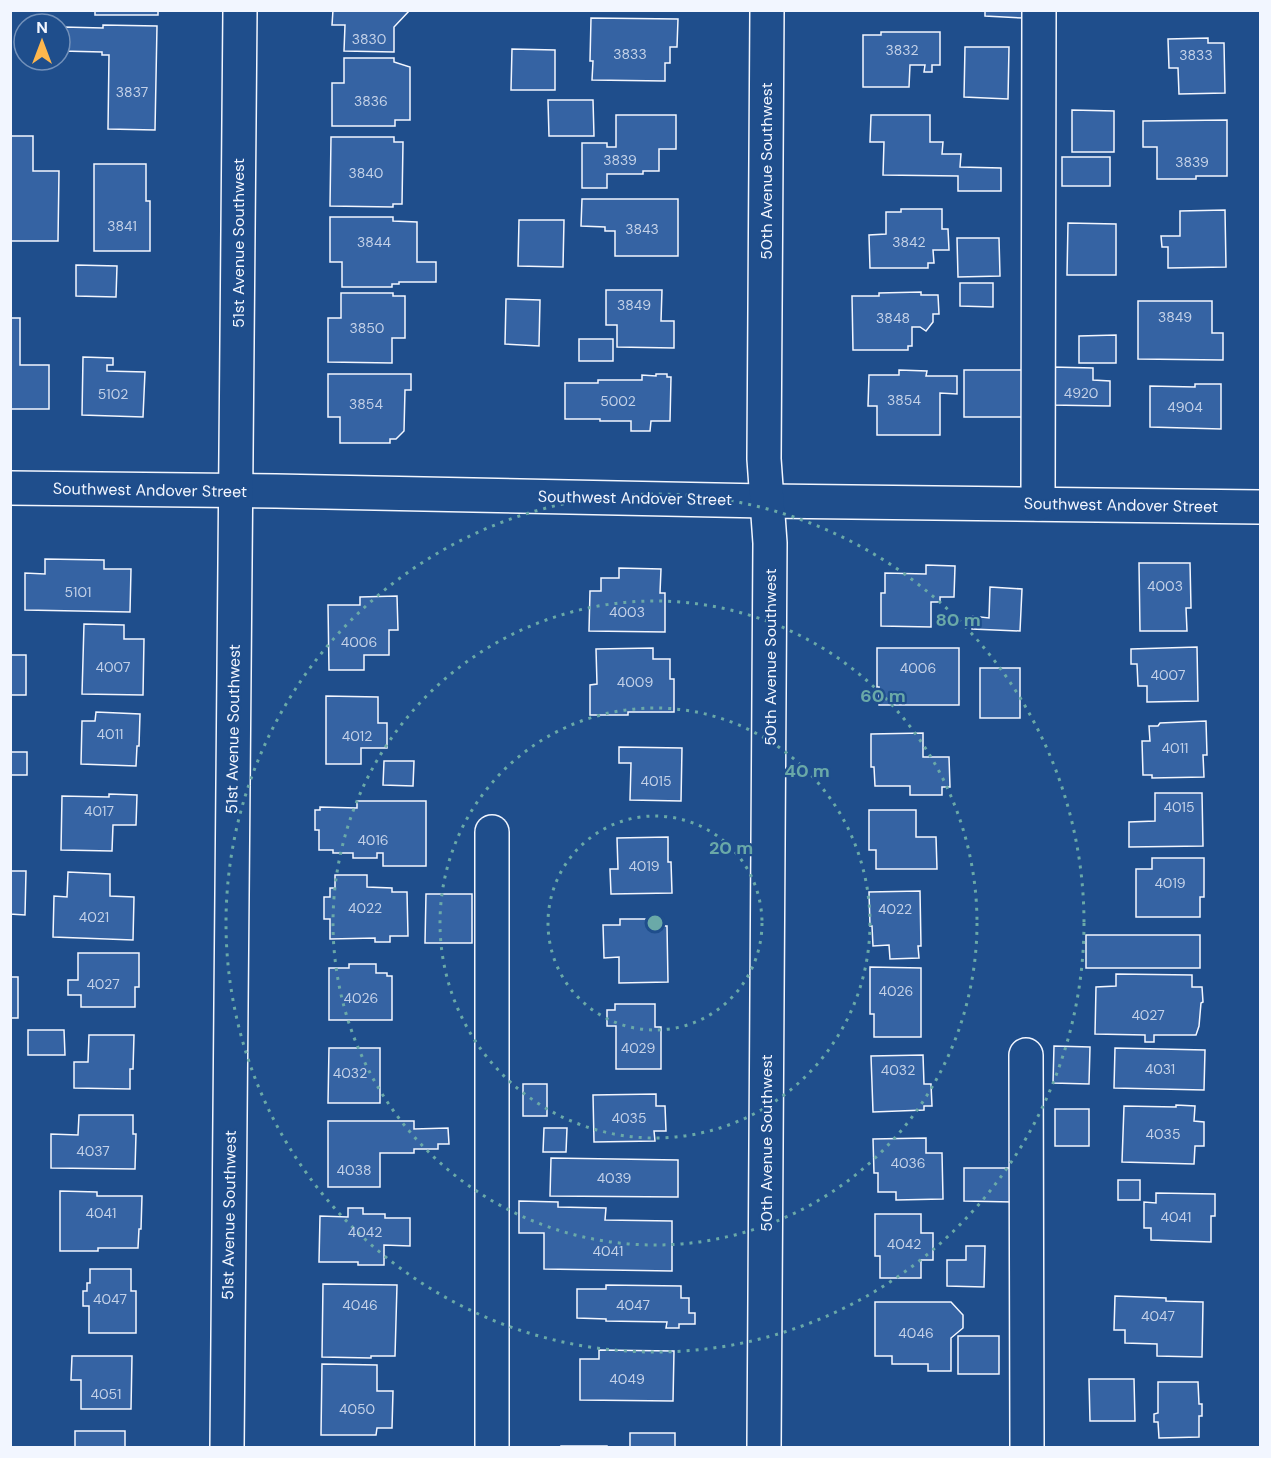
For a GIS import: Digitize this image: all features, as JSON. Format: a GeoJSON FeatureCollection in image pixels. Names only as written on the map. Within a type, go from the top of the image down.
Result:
{"type":"FeatureCollection","features":[{"type":"Feature","properties":{"kind":"street","name":"51st Avenue Southwest"},"geometry":{"type":"LineString","coordinates":[[227,1448],[240,10]]}},
{"type":"Feature","properties":{"kind":"street","name":"50th Avenue Southwest"},"geometry":{"type":"LineString","coordinates":[[764,1448],[770,555],[764,459],[767,10]]}},
{"type":"Feature","properties":{"kind":"street"},"geometry":{"type":"LineString","coordinates":[[1038,504],[1040,10]]}},
{"type":"Feature","properties":{"kind":"street","name":"Southwest Andover Street"},"geometry":{"type":"LineString","coordinates":[[10,488],[1260,507]]}},
{"type":"Feature","properties":{"kind":"street"},"geometry":{"type":"LineString","coordinates":[[492,832],[492,1448]]}},
{"type":"Feature","properties":{"kind":"street"},"geometry":{"type":"LineString","coordinates":[[1026,1055],[1027,1448]]}},
{"type":"Feature","properties":{"kind":"building"},"geometry":{"type":"Polygon","coordinates":[[[95,10],[158,10],[158,15],[95,15],[95,10]]]}},
{"type":"Feature","properties":{"kind":"building"},"geometry":{"type":"Polygon","coordinates":[[[333,10],[410,10],[394,27],[394,52],[344,51],[345,25],[332,25],[333,10]]]}},
{"type":"Feature","properties":{"kind":"building"},"geometry":{"type":"Polygon","coordinates":[[[985,10],[1024,10],[1023,18],[985,16],[985,10]]]}},
{"type":"Feature","properties":{"kind":"building"},"geometry":{"type":"Polygon","coordinates":[[[591,18],[678,19],[677,47],[670,47],[670,63],[665,63],[665,81],[592,80],[591,18]]]}},
{"type":"Feature","properties":{"kind":"building"},"geometry":{"type":"Polygon","coordinates":[[[103,25],[157,26],[155,130],[108,129],[109,55],[102,55],[102,52],[72,51],[72,27],[103,28],[103,25]]]}},
{"type":"Feature","properties":{"kind":"building"},"geometry":{"type":"Polygon","coordinates":[[[881,32],[940,32],[940,65],[932,65],[932,72],[924,72],[925,65],[910,65],[909,87],[863,87],[863,35],[881,35],[881,32]]]}},
{"type":"Feature","properties":{"kind":"building"},"geometry":{"type":"Polygon","coordinates":[[[1208,38],[1208,43],[1224,43],[1225,93],[1179,94],[1178,68],[1169,68],[1168,39],[1208,38]]]}},
{"type":"Feature","properties":{"kind":"building"},"geometry":{"type":"Polygon","coordinates":[[[965,47],[1009,47],[1008,99],[964,97],[965,47]]]}},
{"type":"Feature","properties":{"kind":"building"},"geometry":{"type":"Polygon","coordinates":[[[512,49],[555,50],[555,90],[511,90],[512,49]]]}},
{"type":"Feature","properties":{"kind":"building"},"geometry":{"type":"Polygon","coordinates":[[[344,58],[394,58],[394,62],[410,67],[410,120],[395,120],[395,126],[332,126],[332,83],[344,83],[344,58]]]}},
{"type":"Feature","properties":{"kind":"building"},"geometry":{"type":"Polygon","coordinates":[[[548,100],[593,100],[594,136],[549,136],[548,100]]]}},
{"type":"Feature","properties":{"kind":"building"},"geometry":{"type":"Polygon","coordinates":[[[1072,110],[1114,111],[1114,152],[1072,152],[1072,110]]]}},
{"type":"Feature","properties":{"kind":"building"},"geometry":{"type":"Polygon","coordinates":[[[616,115],[676,115],[676,149],[659,149],[659,171],[643,171],[643,174],[607,174],[607,188],[582,188],[582,143],[607,143],[607,147],[616,147],[616,115]]]}},
{"type":"Feature","properties":{"kind":"building"},"geometry":{"type":"Polygon","coordinates":[[[871,115],[930,115],[930,142],[943,142],[942,154],[961,154],[960,167],[1001,168],[1001,191],[958,191],[958,176],[883,175],[884,142],[870,142],[871,115]]]}},
{"type":"Feature","properties":{"kind":"building"},"geometry":{"type":"Polygon","coordinates":[[[1227,120],[1227,176],[1157,179],[1157,147],[1143,147],[1143,121],[1227,120]]]}},
{"type":"Feature","properties":{"kind":"building"},"geometry":{"type":"Polygon","coordinates":[[[10,136],[33,136],[33,171],[59,171],[58,241],[10,241],[10,136]]]}},
{"type":"Feature","properties":{"kind":"building"},"geometry":{"type":"Polygon","coordinates":[[[331,137],[394,137],[394,142],[403,142],[402,204],[393,204],[393,207],[330,206],[331,137]]]}},
{"type":"Feature","properties":{"kind":"building"},"geometry":{"type":"Polygon","coordinates":[[[1062,157],[1110,157],[1110,186],[1062,186],[1062,157]]]}},
{"type":"Feature","properties":{"kind":"building"},"geometry":{"type":"Polygon","coordinates":[[[94,164],[146,164],[146,201],[150,201],[150,251],[94,251],[94,164]]]}},
{"type":"Feature","properties":{"kind":"building"},"geometry":{"type":"Polygon","coordinates":[[[582,199],[678,199],[678,256],[615,256],[615,231],[605,231],[605,227],[581,226],[582,199]]]}},
{"type":"Feature","properties":{"kind":"building"},"geometry":{"type":"Polygon","coordinates":[[[901,209],[942,209],[942,229],[948,229],[949,250],[933,250],[934,263],[928,263],[928,268],[870,268],[869,235],[886,234],[886,212],[901,212],[901,209]]]}},
{"type":"Feature","properties":{"kind":"building"},"geometry":{"type":"Polygon","coordinates":[[[1225,210],[1226,267],[1168,268],[1168,247],[1162,247],[1161,236],[1180,236],[1180,211],[1225,210]]]}},
{"type":"Feature","properties":{"kind":"building"},"geometry":{"type":"Polygon","coordinates":[[[330,217],[393,217],[393,221],[417,222],[417,262],[436,262],[436,282],[399,282],[399,284],[392,284],[392,287],[342,287],[342,262],[330,262],[330,217]]]}},
{"type":"Feature","properties":{"kind":"building"},"geometry":{"type":"Polygon","coordinates":[[[519,220],[564,220],[563,267],[518,266],[519,220]]]}},
{"type":"Feature","properties":{"kind":"building"},"geometry":{"type":"Polygon","coordinates":[[[1068,223],[1116,224],[1116,275],[1067,275],[1068,223]]]}},
{"type":"Feature","properties":{"kind":"building"},"geometry":{"type":"Polygon","coordinates":[[[957,238],[999,238],[1000,276],[958,277],[957,238]]]}},
{"type":"Feature","properties":{"kind":"building"},"geometry":{"type":"Polygon","coordinates":[[[76,265],[117,266],[116,297],[76,296],[76,265]]]}},
{"type":"Feature","properties":{"kind":"building"},"geometry":{"type":"Polygon","coordinates":[[[960,283],[993,283],[993,307],[960,306],[960,283]]]}},
{"type":"Feature","properties":{"kind":"building"},"geometry":{"type":"Polygon","coordinates":[[[606,290],[662,290],[661,321],[674,321],[674,348],[617,347],[617,325],[606,325],[606,290]]]}},
{"type":"Feature","properties":{"kind":"building"},"geometry":{"type":"Polygon","coordinates":[[[921,292],[921,295],[938,295],[939,314],[933,314],[933,322],[926,331],[920,327],[912,327],[912,346],[908,346],[908,350],[853,350],[852,296],[921,292]]]}},
{"type":"Feature","properties":{"kind":"building"},"geometry":{"type":"Polygon","coordinates":[[[341,293],[393,293],[393,296],[405,296],[405,338],[392,338],[392,363],[328,362],[328,318],[341,318],[341,293]]]}},
{"type":"Feature","properties":{"kind":"building"},"geometry":{"type":"Polygon","coordinates":[[[506,299],[540,300],[539,346],[505,344],[506,299]]]}},
{"type":"Feature","properties":{"kind":"building"},"geometry":{"type":"Polygon","coordinates":[[[1138,301],[1212,301],[1212,333],[1223,333],[1223,360],[1138,359],[1138,301]]]}},
{"type":"Feature","properties":{"kind":"building"},"geometry":{"type":"Polygon","coordinates":[[[10,318],[20,318],[20,365],[49,365],[49,409],[10,409],[10,318]]]}},
{"type":"Feature","properties":{"kind":"building"},"geometry":{"type":"Polygon","coordinates":[[[1116,335],[1116,363],[1079,363],[1079,336],[1116,335]]]}},
{"type":"Feature","properties":{"kind":"building"},"geometry":{"type":"Polygon","coordinates":[[[579,339],[613,339],[613,361],[579,361],[579,339]]]}},
{"type":"Feature","properties":{"kind":"building"},"geometry":{"type":"Polygon","coordinates":[[[83,357],[113,358],[113,365],[107,365],[107,371],[145,372],[143,417],[82,415],[83,357]]]}},
{"type":"Feature","properties":{"kind":"building"},"geometry":{"type":"Polygon","coordinates":[[[1052,367],[1093,368],[1093,380],[1110,381],[1110,406],[1051,405],[1052,367]]]}},
{"type":"Feature","properties":{"kind":"building"},"geometry":{"type":"Polygon","coordinates":[[[899,370],[927,371],[926,376],[957,376],[957,394],[940,393],[940,435],[877,435],[877,406],[868,406],[869,375],[899,375],[899,370]]]}},
{"type":"Feature","properties":{"kind":"building"},"geometry":{"type":"Polygon","coordinates":[[[964,370],[1024,370],[1024,417],[964,417],[964,370]]]}},
{"type":"Feature","properties":{"kind":"building"},"geometry":{"type":"Polygon","coordinates":[[[328,374],[411,374],[411,390],[405,390],[404,431],[396,439],[390,439],[390,443],[340,443],[340,417],[328,417],[328,374]]]}},
{"type":"Feature","properties":{"kind":"building"},"geometry":{"type":"Polygon","coordinates":[[[656,374],[667,374],[667,377],[671,377],[670,421],[651,421],[650,431],[631,431],[631,421],[565,419],[565,383],[642,380],[642,375],[656,376],[656,374]]]}},
{"type":"Feature","properties":{"kind":"building"},"geometry":{"type":"Polygon","coordinates":[[[1195,384],[1221,384],[1221,429],[1150,427],[1150,386],[1195,387],[1195,384]]]}},
{"type":"Feature","properties":{"kind":"building"},"geometry":{"type":"Polygon","coordinates":[[[45,559],[104,560],[104,569],[131,569],[130,612],[25,610],[25,573],[45,574],[45,559]]]}},
{"type":"Feature","properties":{"kind":"building"},"geometry":{"type":"Polygon","coordinates":[[[1139,563],[1190,563],[1191,608],[1186,608],[1187,631],[1140,631],[1139,563]]]}},
{"type":"Feature","properties":{"kind":"building"},"geometry":{"type":"Polygon","coordinates":[[[926,565],[955,566],[954,597],[940,597],[940,602],[931,602],[931,627],[881,626],[881,593],[885,593],[885,573],[926,574],[926,565]]]}},
{"type":"Feature","properties":{"kind":"building"},"geometry":{"type":"Polygon","coordinates":[[[619,568],[661,569],[660,593],[665,593],[665,632],[589,631],[590,591],[601,591],[601,578],[619,578],[619,568]]]}},
{"type":"Feature","properties":{"kind":"building"},"geometry":{"type":"Polygon","coordinates":[[[990,587],[1022,589],[1020,631],[972,629],[972,616],[989,618],[990,587]]]}},
{"type":"Feature","properties":{"kind":"building"},"geometry":{"type":"Polygon","coordinates":[[[397,596],[398,630],[389,630],[389,655],[364,655],[364,670],[329,670],[328,605],[360,605],[360,597],[397,596]]]}},
{"type":"Feature","properties":{"kind":"building"},"geometry":{"type":"Polygon","coordinates":[[[84,624],[124,625],[124,639],[144,639],[143,695],[82,694],[84,624]]]}},
{"type":"Feature","properties":{"kind":"building"},"geometry":{"type":"Polygon","coordinates":[[[1197,647],[1198,701],[1147,702],[1147,686],[1138,686],[1137,664],[1131,664],[1131,649],[1197,647]]]}},
{"type":"Feature","properties":{"kind":"building"},"geometry":{"type":"Polygon","coordinates":[[[653,648],[653,659],[670,659],[670,679],[674,679],[674,712],[590,715],[590,685],[597,684],[596,649],[653,648]]]}},
{"type":"Feature","properties":{"kind":"building"},"geometry":{"type":"Polygon","coordinates":[[[877,648],[959,648],[959,705],[879,705],[877,648]]]}},
{"type":"Feature","properties":{"kind":"building"},"geometry":{"type":"Polygon","coordinates":[[[10,655],[26,655],[26,695],[10,695],[10,655]]]}},
{"type":"Feature","properties":{"kind":"building"},"geometry":{"type":"Polygon","coordinates":[[[980,668],[1020,668],[1020,718],[980,718],[980,668]]]}},
{"type":"Feature","properties":{"kind":"building"},"geometry":{"type":"Polygon","coordinates":[[[326,696],[378,697],[378,723],[387,723],[387,748],[361,748],[361,764],[326,764],[326,696]]]}},
{"type":"Feature","properties":{"kind":"building"},"geometry":{"type":"Polygon","coordinates":[[[96,712],[140,714],[136,766],[81,764],[82,721],[95,721],[96,712]]]}},
{"type":"Feature","properties":{"kind":"building"},"geometry":{"type":"Polygon","coordinates":[[[1206,721],[1207,755],[1203,755],[1204,777],[1152,778],[1152,775],[1143,775],[1142,741],[1150,741],[1149,726],[1158,726],[1160,723],[1206,721]]]}},
{"type":"Feature","properties":{"kind":"building"},"geometry":{"type":"Polygon","coordinates":[[[923,733],[923,757],[949,757],[950,787],[942,787],[942,795],[910,795],[910,786],[875,786],[874,767],[871,767],[871,734],[923,733]]]}},
{"type":"Feature","properties":{"kind":"building"},"geometry":{"type":"Polygon","coordinates":[[[619,747],[682,748],[681,801],[630,800],[631,763],[619,763],[619,747]]]}},
{"type":"Feature","properties":{"kind":"building"},"geometry":{"type":"Polygon","coordinates":[[[10,752],[27,752],[27,775],[10,775],[10,752]]]}},
{"type":"Feature","properties":{"kind":"building"},"geometry":{"type":"Polygon","coordinates":[[[384,761],[414,761],[413,786],[383,785],[384,761]]]}},
{"type":"Feature","properties":{"kind":"building"},"geometry":{"type":"Polygon","coordinates":[[[1155,793],[1202,793],[1203,846],[1129,847],[1129,822],[1155,821],[1155,793]]]}},
{"type":"Feature","properties":{"kind":"building"},"geometry":{"type":"Polygon","coordinates":[[[109,794],[137,795],[136,825],[113,825],[112,851],[61,850],[62,796],[109,797],[109,794]]]}},
{"type":"Feature","properties":{"kind":"building"},"geometry":{"type":"Polygon","coordinates":[[[357,801],[426,801],[426,866],[383,866],[383,853],[377,853],[377,858],[353,858],[353,853],[319,850],[319,830],[315,830],[315,810],[320,810],[320,807],[357,808],[357,801]]]}},
{"type":"Feature","properties":{"kind":"building"},"geometry":{"type":"Polygon","coordinates":[[[869,810],[916,810],[916,837],[936,837],[937,869],[876,869],[876,850],[869,850],[869,810]]]}},
{"type":"Feature","properties":{"kind":"building"},"geometry":{"type":"Polygon","coordinates":[[[668,837],[672,893],[611,894],[610,869],[618,869],[617,838],[668,837]]]}},
{"type":"Feature","properties":{"kind":"building"},"geometry":{"type":"Polygon","coordinates":[[[1152,858],[1204,858],[1204,897],[1200,897],[1200,917],[1136,917],[1136,869],[1152,869],[1152,858]]]}},
{"type":"Feature","properties":{"kind":"building"},"geometry":{"type":"Polygon","coordinates":[[[10,871],[26,871],[25,915],[10,914],[10,871]]]}},
{"type":"Feature","properties":{"kind":"building"},"geometry":{"type":"Polygon","coordinates":[[[68,872],[110,874],[110,896],[134,897],[133,940],[53,937],[54,896],[67,897],[68,872]]]}},
{"type":"Feature","properties":{"kind":"building"},"geometry":{"type":"Polygon","coordinates":[[[335,875],[367,875],[367,887],[392,888],[392,892],[407,892],[408,936],[390,936],[390,942],[375,942],[375,938],[330,939],[330,919],[324,919],[324,897],[330,897],[330,888],[335,888],[335,875]]]}},
{"type":"Feature","properties":{"kind":"building"},"geometry":{"type":"Polygon","coordinates":[[[920,891],[921,946],[918,946],[919,958],[890,959],[889,945],[873,946],[869,892],[920,891]]]}},
{"type":"Feature","properties":{"kind":"building"},"geometry":{"type":"Polygon","coordinates":[[[426,894],[472,894],[472,943],[425,943],[426,894]]]}},
{"type":"Feature","properties":{"kind":"building"},"geometry":{"type":"Polygon","coordinates":[[[620,919],[650,919],[650,926],[667,926],[668,982],[619,983],[619,957],[604,958],[603,925],[620,925],[620,919]]]}},
{"type":"Feature","properties":{"kind":"building"},"geometry":{"type":"Polygon","coordinates":[[[1086,935],[1200,935],[1200,968],[1086,968],[1086,935]]]}},
{"type":"Feature","properties":{"kind":"building"},"geometry":{"type":"Polygon","coordinates":[[[78,953],[139,953],[139,987],[135,987],[135,1007],[81,1007],[81,995],[68,995],[68,980],[78,980],[78,953]]]}},
{"type":"Feature","properties":{"kind":"building"},"geometry":{"type":"Polygon","coordinates":[[[349,964],[376,964],[376,973],[387,973],[387,976],[392,976],[392,1020],[329,1020],[329,968],[349,968],[349,964]]]}},
{"type":"Feature","properties":{"kind":"building"},"geometry":{"type":"Polygon","coordinates":[[[870,967],[921,968],[921,1037],[874,1037],[874,1014],[870,1014],[870,967]]]}},
{"type":"Feature","properties":{"kind":"building"},"geometry":{"type":"Polygon","coordinates":[[[1116,974],[1192,975],[1192,987],[1202,987],[1203,1002],[1196,1035],[1154,1035],[1154,1042],[1145,1042],[1145,1035],[1095,1034],[1096,987],[1116,986],[1116,974]]]}},
{"type":"Feature","properties":{"kind":"building"},"geometry":{"type":"Polygon","coordinates":[[[10,977],[18,977],[18,1018],[10,1018],[10,977]]]}},
{"type":"Feature","properties":{"kind":"building"},"geometry":{"type":"Polygon","coordinates":[[[615,1004],[655,1004],[655,1027],[661,1027],[661,1069],[616,1069],[616,1026],[607,1026],[607,1010],[615,1010],[615,1004]]]}},
{"type":"Feature","properties":{"kind":"building"},"geometry":{"type":"Polygon","coordinates":[[[28,1030],[64,1030],[65,1055],[28,1055],[28,1030]]]}},
{"type":"Feature","properties":{"kind":"building"},"geometry":{"type":"Polygon","coordinates":[[[89,1035],[134,1035],[130,1089],[74,1088],[74,1062],[88,1062],[89,1035]]]}},
{"type":"Feature","properties":{"kind":"building"},"geometry":{"type":"Polygon","coordinates":[[[1054,1046],[1090,1047],[1089,1084],[1053,1083],[1054,1046]]]}},
{"type":"Feature","properties":{"kind":"building"},"geometry":{"type":"Polygon","coordinates":[[[329,1048],[380,1048],[380,1103],[328,1103],[329,1048]]]}},
{"type":"Feature","properties":{"kind":"building"},"geometry":{"type":"Polygon","coordinates":[[[1115,1048],[1205,1050],[1204,1090],[1114,1088],[1115,1048]]]}},
{"type":"Feature","properties":{"kind":"building"},"geometry":{"type":"Polygon","coordinates":[[[923,1055],[924,1084],[931,1084],[932,1106],[924,1106],[924,1110],[873,1112],[871,1056],[923,1055]]]}},
{"type":"Feature","properties":{"kind":"building"},"geometry":{"type":"Polygon","coordinates":[[[523,1084],[547,1084],[547,1116],[523,1116],[523,1084]]]}},
{"type":"Feature","properties":{"kind":"building"},"geometry":{"type":"Polygon","coordinates":[[[656,1094],[656,1106],[665,1106],[666,1131],[654,1131],[655,1141],[594,1142],[593,1095],[656,1094]]]}},
{"type":"Feature","properties":{"kind":"building"},"geometry":{"type":"Polygon","coordinates":[[[1176,1105],[1195,1106],[1194,1121],[1204,1122],[1204,1146],[1195,1146],[1194,1164],[1122,1162],[1124,1106],[1176,1107],[1176,1105]]]}},
{"type":"Feature","properties":{"kind":"building"},"geometry":{"type":"Polygon","coordinates":[[[1055,1109],[1089,1109],[1089,1146],[1055,1146],[1055,1109]]]}},
{"type":"Feature","properties":{"kind":"building"},"geometry":{"type":"Polygon","coordinates":[[[79,1115],[133,1115],[133,1134],[136,1134],[135,1169],[51,1168],[51,1134],[78,1135],[79,1115]]]}},
{"type":"Feature","properties":{"kind":"building"},"geometry":{"type":"Polygon","coordinates":[[[328,1121],[414,1121],[414,1129],[448,1128],[449,1144],[438,1144],[438,1149],[414,1149],[414,1153],[380,1153],[380,1187],[328,1187],[328,1121]]]}},
{"type":"Feature","properties":{"kind":"building"},"geometry":{"type":"Polygon","coordinates":[[[544,1128],[567,1128],[566,1152],[543,1152],[544,1128]]]}},
{"type":"Feature","properties":{"kind":"building"},"geometry":{"type":"Polygon","coordinates":[[[926,1138],[926,1153],[942,1153],[943,1199],[896,1200],[896,1192],[878,1192],[878,1173],[874,1173],[873,1139],[926,1138]]]}},
{"type":"Feature","properties":{"kind":"building"},"geometry":{"type":"Polygon","coordinates":[[[551,1158],[678,1160],[678,1197],[550,1196],[551,1158]]]}},
{"type":"Feature","properties":{"kind":"building"},"geometry":{"type":"Polygon","coordinates":[[[964,1168],[1012,1168],[1012,1202],[964,1201],[964,1168]]]}},
{"type":"Feature","properties":{"kind":"building"},"geometry":{"type":"Polygon","coordinates":[[[1118,1180],[1140,1180],[1140,1200],[1118,1200],[1118,1180]]]}},
{"type":"Feature","properties":{"kind":"building"},"geometry":{"type":"Polygon","coordinates":[[[60,1191],[97,1192],[97,1196],[142,1196],[138,1248],[60,1251],[60,1191]]]}},
{"type":"Feature","properties":{"kind":"building"},"geometry":{"type":"Polygon","coordinates":[[[1156,1193],[1215,1194],[1215,1216],[1211,1216],[1211,1242],[1151,1240],[1151,1228],[1144,1228],[1144,1202],[1156,1203],[1156,1193]]]}},
{"type":"Feature","properties":{"kind":"building"},"geometry":{"type":"Polygon","coordinates":[[[519,1201],[558,1202],[558,1207],[606,1208],[605,1220],[672,1221],[672,1271],[544,1269],[544,1233],[519,1233],[519,1201]]]}},
{"type":"Feature","properties":{"kind":"building"},"geometry":{"type":"Polygon","coordinates":[[[348,1208],[363,1208],[363,1214],[385,1214],[385,1218],[410,1218],[410,1246],[384,1245],[384,1265],[319,1262],[320,1216],[348,1217],[348,1208]]]}},
{"type":"Feature","properties":{"kind":"building"},"geometry":{"type":"Polygon","coordinates":[[[875,1214],[921,1214],[921,1233],[933,1233],[933,1260],[921,1260],[921,1278],[880,1278],[880,1256],[875,1256],[875,1214]]]}},
{"type":"Feature","properties":{"kind":"building"},"geometry":{"type":"Polygon","coordinates":[[[966,1246],[985,1246],[984,1287],[947,1286],[947,1260],[966,1260],[966,1246]]]}},
{"type":"Feature","properties":{"kind":"building"},"geometry":{"type":"Polygon","coordinates":[[[90,1269],[131,1269],[131,1291],[136,1291],[136,1333],[89,1333],[89,1306],[83,1306],[83,1291],[87,1291],[87,1283],[90,1283],[90,1269]]]}},
{"type":"Feature","properties":{"kind":"building"},"geometry":{"type":"Polygon","coordinates":[[[323,1284],[397,1285],[395,1356],[322,1357],[323,1284]]]}},
{"type":"Feature","properties":{"kind":"building"},"geometry":{"type":"Polygon","coordinates":[[[606,1285],[681,1286],[681,1298],[689,1298],[689,1313],[695,1313],[695,1324],[679,1324],[679,1328],[666,1328],[667,1322],[577,1318],[577,1289],[606,1289],[606,1285]]]}},
{"type":"Feature","properties":{"kind":"building"},"geometry":{"type":"Polygon","coordinates":[[[1115,1296],[1203,1302],[1202,1357],[1157,1356],[1157,1344],[1125,1343],[1125,1330],[1114,1330],[1115,1296]]]}},
{"type":"Feature","properties":{"kind":"building"},"geometry":{"type":"Polygon","coordinates":[[[875,1302],[951,1302],[963,1315],[963,1328],[951,1338],[951,1371],[928,1371],[928,1364],[892,1364],[892,1356],[875,1356],[875,1302]]]}},
{"type":"Feature","properties":{"kind":"building"},"geometry":{"type":"Polygon","coordinates":[[[958,1336],[999,1336],[999,1374],[958,1374],[958,1336]]]}},
{"type":"Feature","properties":{"kind":"building"},"geometry":{"type":"Polygon","coordinates":[[[599,1350],[674,1351],[673,1401],[580,1400],[580,1359],[599,1359],[599,1350]]]}},
{"type":"Feature","properties":{"kind":"building"},"geometry":{"type":"Polygon","coordinates":[[[72,1356],[132,1356],[131,1409],[81,1409],[81,1380],[71,1380],[72,1356]]]}},
{"type":"Feature","properties":{"kind":"building"},"geometry":{"type":"Polygon","coordinates":[[[322,1364],[377,1365],[377,1391],[393,1391],[392,1428],[377,1428],[376,1435],[321,1435],[322,1364]]]}},
{"type":"Feature","properties":{"kind":"building"},"geometry":{"type":"Polygon","coordinates":[[[1089,1379],[1134,1379],[1135,1421],[1090,1421],[1089,1379]]]}},
{"type":"Feature","properties":{"kind":"building"},"geometry":{"type":"Polygon","coordinates":[[[1158,1382],[1198,1382],[1199,1404],[1202,1404],[1202,1416],[1199,1416],[1199,1437],[1159,1438],[1158,1422],[1154,1422],[1154,1414],[1158,1413],[1158,1382]]]}},
{"type":"Feature","properties":{"kind":"building"},"geometry":{"type":"Polygon","coordinates":[[[75,1431],[125,1431],[125,1448],[75,1448],[75,1431]]]}},
{"type":"Feature","properties":{"kind":"building"},"geometry":{"type":"Polygon","coordinates":[[[630,1433],[675,1433],[675,1448],[630,1448],[630,1433]]]}},
{"type":"Feature","properties":{"kind":"building"},"geometry":{"type":"Polygon","coordinates":[[[561,1446],[607,1446],[607,1448],[561,1448],[561,1446]]]}}]}
